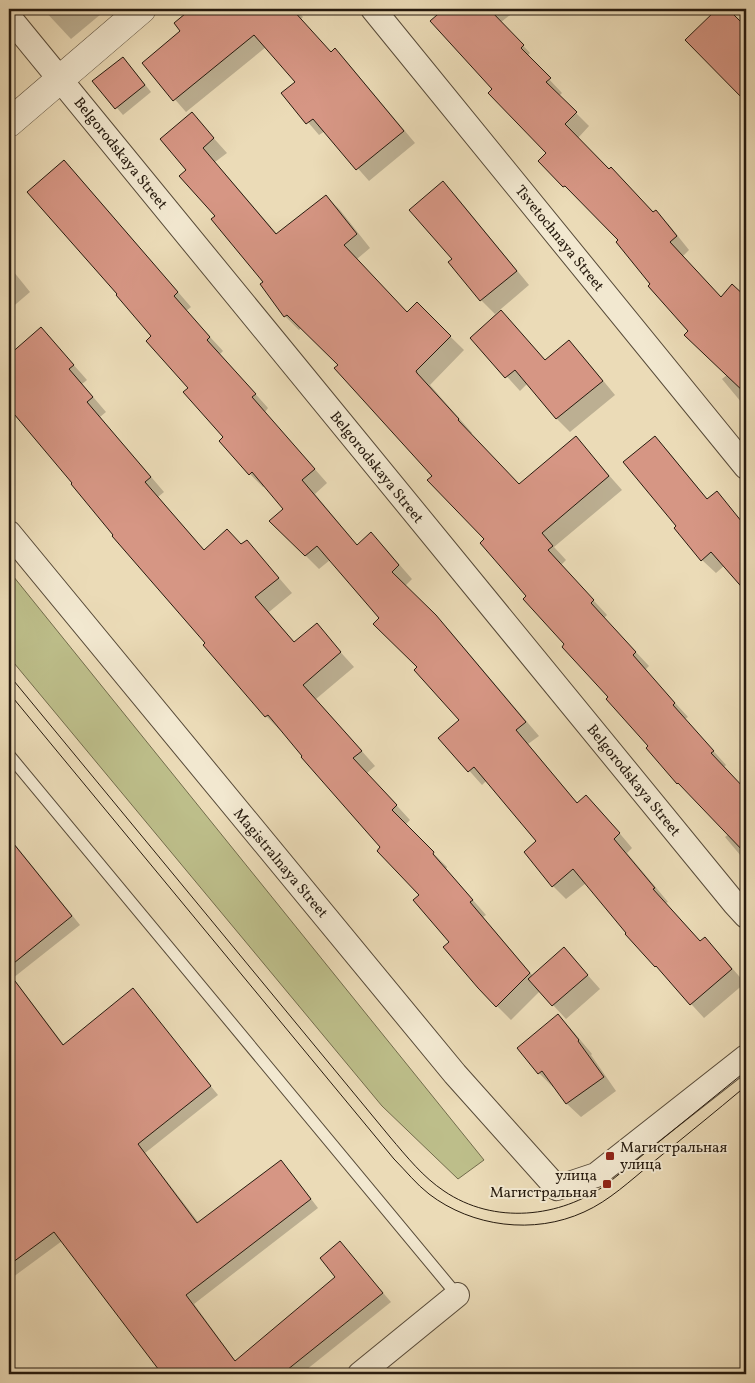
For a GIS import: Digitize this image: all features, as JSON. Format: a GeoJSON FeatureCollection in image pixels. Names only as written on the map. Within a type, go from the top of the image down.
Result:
{"type":"FeatureCollection","features":[{"type":"Feature","properties":{"kind":"street"},"geometry":{"type":"LineString","coordinates":[[9,123],[142,9]]}},
{"type":"Feature","properties":{"kind":"street","name":"Tsvetochnaya Street"},"geometry":{"type":"LineString","coordinates":[[373,9],[746,467]]}},
{"type":"Feature","properties":{"kind":"street","name":"Belgorodskaya Street"},"geometry":{"type":"LineString","coordinates":[[9,17],[746,916]]}},
{"type":"Feature","properties":{"kind":"street","name":"Magistralnaya Street"},"geometry":{"type":"LineString","coordinates":[[9,533],[455,1074],[557,1188],[596,1176],[746,1057]]}},
{"type":"Feature","properties":{"kind":"street"},"geometry":{"type":"LineString","coordinates":[[360,1374],[457,1295]]}},
{"type":"Feature","properties":{"kind":"lane"},"geometry":{"type":"LineString","coordinates":[[9,755],[457,1295]]}},
{"type":"Feature","properties":{"kind":"green space"},"geometry":{"type":"Polygon","coordinates":[[[9,571],[484,1160],[458,1179],[382,1106],[9,657],[9,571]]]}},
{"type":"Feature","properties":{"kind":"building"},"geometry":{"type":"Polygon","coordinates":[[[191,9],[292,9],[331,52],[335,48],[404,131],[356,170],[313,119],[306,124],[281,93],[295,82],[254,35],[173,101],[142,63],[180,31],[174,23],[191,9]]]}},
{"type":"Feature","properties":{"kind":"building"},"geometry":{"type":"Polygon","coordinates":[[[444,9],[489,9],[524,45],[521,48],[551,78],[546,82],[577,112],[565,124],[609,169],[611,167],[653,212],[656,210],[677,236],[670,242],[721,297],[732,284],[746,297],[746,394],[684,335],[688,331],[648,286],[650,284],[616,242],[618,240],[538,161],[546,153],[488,93],[492,89],[430,21],[444,9]]]}},
{"type":"Feature","properties":{"kind":"building"},"geometry":{"type":"Polygon","coordinates":[[[717,9],[728,9],[746,27],[746,102],[685,40],[717,9]]]}},
{"type":"Feature","properties":{"kind":"building"},"geometry":{"type":"Polygon","coordinates":[[[123,57],[145,85],[115,109],[92,81],[123,57]]]}},
{"type":"Feature","properties":{"kind":"building"},"geometry":{"type":"Polygon","coordinates":[[[192,112],[214,138],[203,148],[276,234],[326,195],[357,234],[344,245],[407,312],[417,302],[451,336],[416,371],[458,420],[519,484],[576,436],[609,476],[542,533],[553,546],[548,550],[594,600],[591,603],[636,652],[633,655],[675,703],[673,705],[714,751],[711,753],[746,790],[746,854],[677,784],[646,748],[648,746],[606,699],[608,697],[562,647],[564,644],[523,599],[526,596],[480,543],[484,539],[427,480],[432,476],[334,368],[338,365],[287,315],[284,317],[260,284],[263,282],[211,219],[215,216],[179,176],[186,170],[160,139],[192,112]]]}},
{"type":"Feature","properties":{"kind":"building"},"geometry":{"type":"Polygon","coordinates":[[[64,160],[178,292],[174,296],[210,337],[207,340],[256,394],[252,397],[315,469],[302,480],[357,545],[371,532],[399,565],[392,572],[436,615],[526,722],[516,730],[577,803],[586,795],[620,833],[614,839],[655,888],[653,889],[700,941],[705,937],[732,969],[690,1005],[625,934],[573,869],[552,887],[524,852],[536,841],[474,767],[468,772],[438,738],[459,720],[414,670],[417,667],[373,624],[379,618],[317,546],[305,556],[269,521],[283,509],[252,472],[249,475],[219,441],[223,437],[183,392],[188,388],[146,341],[151,336],[117,294],[27,192],[64,160]]]}},
{"type":"Feature","properties":{"kind":"building"},"geometry":{"type":"Polygon","coordinates":[[[443,181],[517,271],[480,301],[448,262],[452,259],[409,210],[443,181]]]}},
{"type":"Feature","properties":{"kind":"building"},"geometry":{"type":"Polygon","coordinates":[[[501,310],[545,360],[569,340],[603,381],[556,419],[515,370],[505,378],[470,338],[501,310]]]}},
{"type":"Feature","properties":{"kind":"building"},"geometry":{"type":"Polygon","coordinates":[[[41,327],[74,365],[69,369],[93,397],[87,402],[151,477],[145,482],[204,550],[227,529],[241,544],[247,540],[279,578],[255,597],[294,642],[317,623],[341,652],[303,685],[362,751],[353,758],[397,805],[392,810],[434,852],[433,854],[473,900],[470,902],[530,973],[496,1007],[443,947],[449,942],[413,900],[419,895],[377,851],[380,847],[301,757],[268,715],[265,717],[203,645],[205,643],[112,536],[72,483],[9,408],[9,355],[41,327]]]}},
{"type":"Feature","properties":{"kind":"building"},"geometry":{"type":"Polygon","coordinates":[[[655,436],[707,499],[717,491],[746,527],[746,592],[711,552],[701,561],[674,528],[676,526],[623,462],[655,436]]]}},
{"type":"Feature","properties":{"kind":"building"},"geometry":{"type":"Polygon","coordinates":[[[9,838],[72,916],[9,967],[9,838]]]}},
{"type":"Feature","properties":{"kind":"building"},"geometry":{"type":"Polygon","coordinates":[[[564,947],[588,975],[552,1006],[528,979],[564,947]]]}},
{"type":"Feature","properties":{"kind":"building"},"geometry":{"type":"Polygon","coordinates":[[[9,973],[63,1045],[133,988],[211,1086],[138,1144],[197,1223],[281,1160],[311,1199],[186,1295],[235,1361],[335,1277],[320,1258],[340,1241],[383,1293],[282,1374],[162,1374],[54,1232],[9,1265],[9,973]]]}},
{"type":"Feature","properties":{"kind":"building"},"geometry":{"type":"Polygon","coordinates":[[[558,1014],[579,1040],[604,1077],[566,1104],[542,1071],[538,1074],[517,1048],[558,1014]]]}},
{"type":"Feature","properties":{"kind":"tram line"},"geometry":{"type":"LineString","coordinates":[[9,675],[403,1152],[436,1185],[463,1202],[505,1213],[527,1213],[569,1204],[589,1195],[607,1184],[746,1071]]}},
{"type":"Feature","properties":{"kind":"tram line"},"geometry":{"type":"LineString","coordinates":[[9,693],[394,1159],[424,1190],[446,1205],[464,1214],[504,1224],[545,1224],[584,1212],[620,1190],[746,1086]]}},
{"type":"Feature","properties":{"kind":"place","name":"Магистральная улица"},"geometry":{"type":"Point","coordinates":[610,1156]}},
{"type":"Feature","properties":{"kind":"place","name":"улица Магистральная"},"geometry":{"type":"Point","coordinates":[607,1184]}}]}
